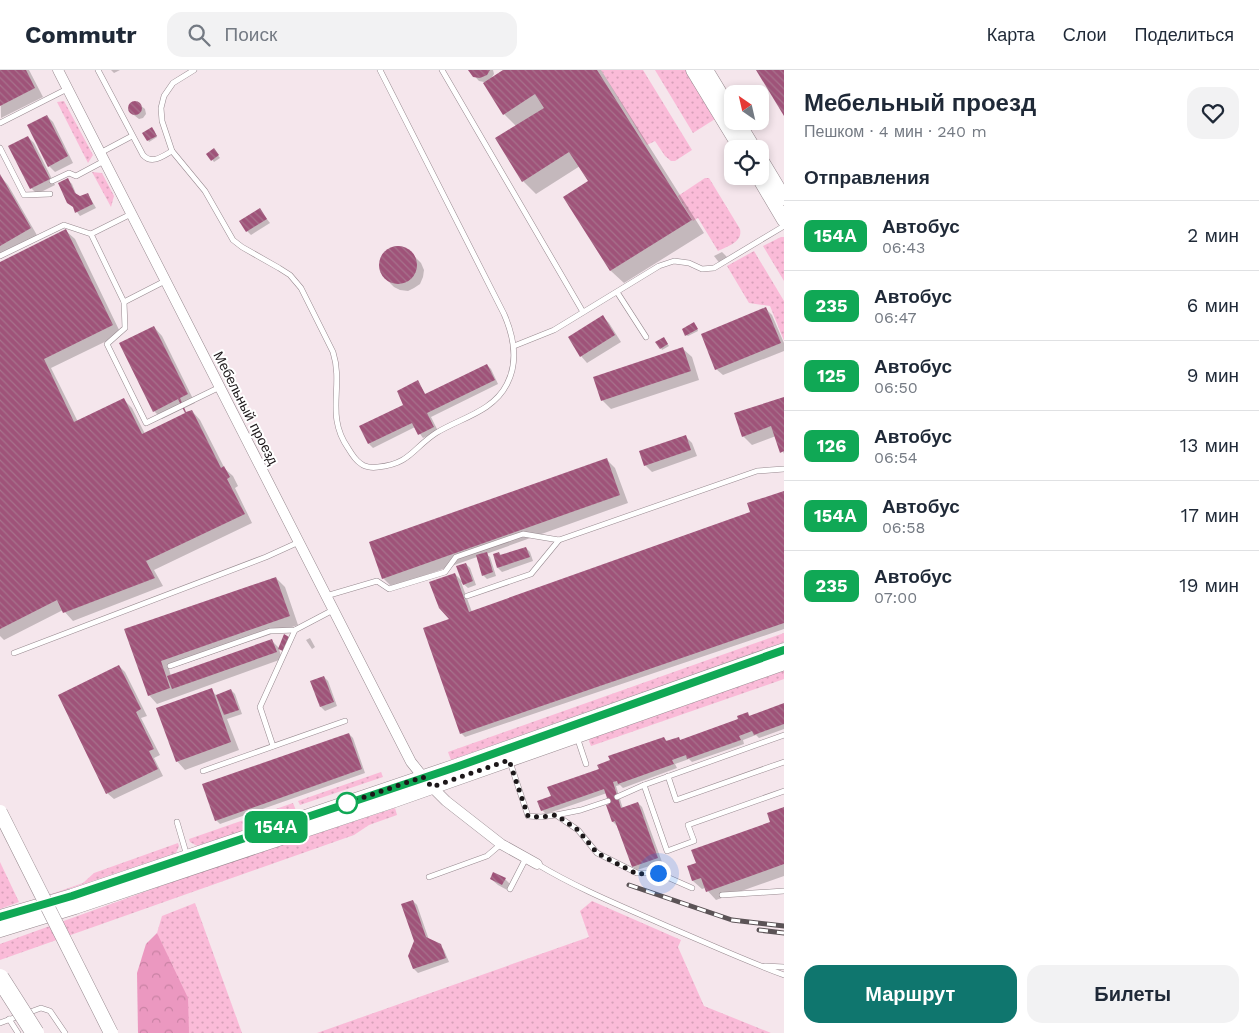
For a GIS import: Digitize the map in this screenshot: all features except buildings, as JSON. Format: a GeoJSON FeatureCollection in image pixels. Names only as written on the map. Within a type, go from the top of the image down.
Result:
{"type":"FeatureCollection","features":[{"type":"Feature","properties":{"kind":"highway"},"geometry":{"type":"LineString","coordinates":[[0,978],[35,1033]]}},
{"type":"Feature","properties":{"kind":"street","name":"Мебельный проезд"},"geometry":{"type":"LineString","coordinates":[[58,70],[411,762],[427,782],[446,800],[501,844],[537,864]]}},
{"type":"Feature","properties":{"kind":"street"},"geometry":{"type":"LineString","coordinates":[[693,70],[736,140]]}},
{"type":"Feature","properties":{"kind":"street"},"geometry":{"type":"LineString","coordinates":[[706,70],[724,100]]}},
{"type":"Feature","properties":{"kind":"street"},"geometry":{"type":"LineString","coordinates":[[769,173],[784,198]]}},
{"type":"Feature","properties":{"kind":"street"},"geometry":{"type":"LineString","coordinates":[[763,185],[784,220]]}},
{"type":"Feature","properties":{"kind":"street"},"geometry":{"type":"LineString","coordinates":[[575,731],[784,650]]}},
{"type":"Feature","properties":{"kind":"street"},"geometry":{"type":"LineString","coordinates":[[0,930],[190,862],[575,731],[784,663]]}},
{"type":"Feature","properties":{"kind":"street"},"geometry":{"type":"LineString","coordinates":[[0,812],[111,1033]]}},
{"type":"Feature","properties":{"kind":"street"},"geometry":{"type":"LineString","coordinates":[[0,917],[190,862]]}},
{"type":"Feature","properties":{"kind":"lane"},"geometry":{"type":"LineString","coordinates":[[98,70],[132,136],[147,159],[159,159],[172,151]]}},
{"type":"Feature","properties":{"kind":"lane"},"geometry":{"type":"LineString","coordinates":[[194,70],[173,84],[162,102],[162,122],[172,151],[205,191],[233,240],[279,268],[301,288],[333,352],[336,362],[335,418],[338,430],[360,464],[372,468],[402,461],[436,433],[485,408],[498,398],[507,384],[513,365],[514,346],[511,331],[504,314],[380,70]]}},
{"type":"Feature","properties":{"kind":"lane"},"geometry":{"type":"LineString","coordinates":[[442,70],[583,312]]}},
{"type":"Feature","properties":{"kind":"lane"},"geometry":{"type":"LineString","coordinates":[[0,123],[68,89]]}},
{"type":"Feature","properties":{"kind":"lane"},"geometry":{"type":"LineString","coordinates":[[52,181],[69,173],[76,176],[132,136]]}},
{"type":"Feature","properties":{"kind":"lane"},"geometry":{"type":"LineString","coordinates":[[0,148],[24,195],[50,194]]}},
{"type":"Feature","properties":{"kind":"lane"},"geometry":{"type":"LineString","coordinates":[[0,256],[64,225],[91,234],[131,214]]}},
{"type":"Feature","properties":{"kind":"lane"},"geometry":{"type":"LineString","coordinates":[[514,346],[554,330],[659,266],[674,261],[689,263],[702,269],[714,268],[784,226]]}},
{"type":"Feature","properties":{"kind":"lane"},"geometry":{"type":"LineString","coordinates":[[91,234],[124,302],[125,328],[107,344],[146,423],[220,387]]}},
{"type":"Feature","properties":{"kind":"lane"},"geometry":{"type":"LineString","coordinates":[[124,302],[166,281]]}},
{"type":"Feature","properties":{"kind":"lane"},"geometry":{"type":"LineString","coordinates":[[617,292],[646,337]]}},
{"type":"Feature","properties":{"kind":"lane"},"geometry":{"type":"LineString","coordinates":[[326,596],[376,581],[390,589],[445,572],[456,557],[523,534],[559,540],[757,471],[784,469]]}},
{"type":"Feature","properties":{"kind":"lane"},"geometry":{"type":"LineString","coordinates":[[467,596],[531,574],[559,540]]}},
{"type":"Feature","properties":{"kind":"lane"},"geometry":{"type":"LineString","coordinates":[[14,653],[266,557],[299,542]]}},
{"type":"Feature","properties":{"kind":"lane"},"geometry":{"type":"LineString","coordinates":[[170,666],[270,631],[295,630],[333,610]]}},
{"type":"Feature","properties":{"kind":"lane"},"geometry":{"type":"LineString","coordinates":[[273,746],[260,707],[295,630]]}},
{"type":"Feature","properties":{"kind":"lane"},"geometry":{"type":"LineString","coordinates":[[203,771],[345,721]]}},
{"type":"Feature","properties":{"kind":"lane"},"geometry":{"type":"LineString","coordinates":[[575,731],[586,764]]}},
{"type":"Feature","properties":{"kind":"lane"},"geometry":{"type":"LineString","coordinates":[[617,797],[668,776],[784,735]]}},
{"type":"Feature","properties":{"kind":"lane"},"geometry":{"type":"LineString","coordinates":[[507,755],[528,816],[556,815],[581,810],[608,800]]}},
{"type":"Feature","properties":{"kind":"lane"},"geometry":{"type":"LineString","coordinates":[[668,776],[676,800],[784,762]]}},
{"type":"Feature","properties":{"kind":"lane"},"geometry":{"type":"LineString","coordinates":[[644,785],[667,851],[694,842],[688,825],[784,791]]}},
{"type":"Feature","properties":{"kind":"lane"},"geometry":{"type":"LineString","coordinates":[[556,815],[578,830],[597,853],[637,874],[658,873],[692,888]]}},
{"type":"Feature","properties":{"kind":"lane"},"geometry":{"type":"LineString","coordinates":[[177,822],[190,862]]}},
{"type":"Feature","properties":{"kind":"lane"},"geometry":{"type":"LineString","coordinates":[[429,877],[487,856],[501,844]]}},
{"type":"Feature","properties":{"kind":"lane"},"geometry":{"type":"LineString","coordinates":[[510,889],[526,858]]}},
{"type":"Feature","properties":{"kind":"lane"},"geometry":{"type":"LineString","coordinates":[[537,864],[561,878],[620,906],[784,975]]}},
{"type":"Feature","properties":{"kind":"lane"},"geometry":{"type":"LineString","coordinates":[[722,895],[784,891]]}},
{"type":"Feature","properties":{"kind":"lane"},"geometry":{"type":"LineString","coordinates":[[759,966],[784,967]]}},
{"type":"Feature","properties":{"kind":"lane"},"geometry":{"type":"LineString","coordinates":[[0,1023],[41,1008],[50,1011],[65,1033]]}},
{"type":"Feature","properties":{"kind":"lane"},"geometry":{"type":"LineString","coordinates":[[9,1019],[18,1033]]}},
{"type":"Feature","properties":{"kind":"shaded area"},"geometry":{"type":"Polygon","coordinates":[[[601,70],[643,70],[692,150],[675,161],[671,161],[665,156],[655,141],[647,145],[601,70]]]}},
{"type":"Feature","properties":{"kind":"shaded area"},"geometry":{"type":"Polygon","coordinates":[[[655,70],[686,70],[715,119],[693,133],[655,70]]]}},
{"type":"Feature","properties":{"kind":"shaded area"},"geometry":{"type":"Polygon","coordinates":[[[64,101],[93,155],[88,163],[57,102],[64,101]]]}},
{"type":"Feature","properties":{"kind":"shaded area"},"geometry":{"type":"Polygon","coordinates":[[[92,172],[102,173],[114,196],[111,207],[92,172]]]}},
{"type":"Feature","properties":{"kind":"shaded area"},"geometry":{"type":"Polygon","coordinates":[[[705,178],[709,178],[740,229],[737,240],[718,251],[698,218],[693,221],[678,196],[705,178]]]}},
{"type":"Feature","properties":{"kind":"shaded area"},"geometry":{"type":"Polygon","coordinates":[[[784,237],[784,281],[763,246],[784,237]]]}},
{"type":"Feature","properties":{"kind":"shaded area"},"geometry":{"type":"Polygon","coordinates":[[[754,251],[784,301],[784,341],[770,306],[749,303],[727,266],[754,251]]]}},
{"type":"Feature","properties":{"kind":"shaded area"},"geometry":{"type":"Polygon","coordinates":[[[784,633],[784,642],[451,760],[448,752],[784,633]]]}},
{"type":"Feature","properties":{"kind":"shaded area"},"geometry":{"type":"Polygon","coordinates":[[[784,670],[784,679],[591,746],[589,741],[590,738],[784,670]]]}},
{"type":"Feature","properties":{"kind":"shaded area"},"geometry":{"type":"Polygon","coordinates":[[[381,772],[383,777],[300,805],[298,801],[381,772]]]}},
{"type":"Feature","properties":{"kind":"shaded area"},"geometry":{"type":"Polygon","coordinates":[[[293,803],[297,813],[197,846],[190,842],[189,839],[293,803]]]}},
{"type":"Feature","properties":{"kind":"shaded area"},"geometry":{"type":"Polygon","coordinates":[[[395,808],[397,815],[369,825],[354,835],[0,960],[0,944],[194,874],[395,808]]]}},
{"type":"Feature","properties":{"kind":"shaded area"},"geometry":{"type":"Polygon","coordinates":[[[178,843],[179,846],[176,853],[0,912],[83,883],[94,873],[178,843]]]}},
{"type":"Feature","properties":{"kind":"shaded area"},"geometry":{"type":"Polygon","coordinates":[[[0,862],[19,902],[0,909],[0,862]]]}},
{"type":"Feature","properties":{"kind":"shaded area"},"geometry":{"type":"Polygon","coordinates":[[[592,901],[681,940],[678,947],[704,1006],[771,1033],[317,1033],[589,937],[580,911],[592,901]]]}},
{"type":"Feature","properties":{"kind":"shaded area"},"geometry":{"type":"Polygon","coordinates":[[[195,903],[242,1033],[189,1033],[188,1031],[157,933],[162,916],[195,903]]]}},
{"type":"Feature","properties":{"kind":"green space"},"geometry":{"type":"Polygon","coordinates":[[[157,933],[188,998],[189,1033],[138,1033],[137,973],[146,944],[157,933]]]}},
{"type":"Feature","properties":{"kind":"railway"},"geometry":{"type":"LineString","coordinates":[[629,885],[732,920],[784,926]]}},
{"type":"Feature","properties":{"kind":"railway"},"geometry":{"type":"LineString","coordinates":[[759,930],[784,933]]}},
{"type":"Feature","properties":{"kind":"bus line","name":"154А"},"geometry":{"type":"LineString","coordinates":[[0,917],[72,896],[459,766],[784,650]]}},
{"type":"Feature","properties":{"kind":"route"},"geometry":{"type":"LineString","coordinates":[[347,803],[423,777],[432,787],[509,760],[528,816],[556,815],[578,830],[597,853],[637,874],[658,873]]}}]}
